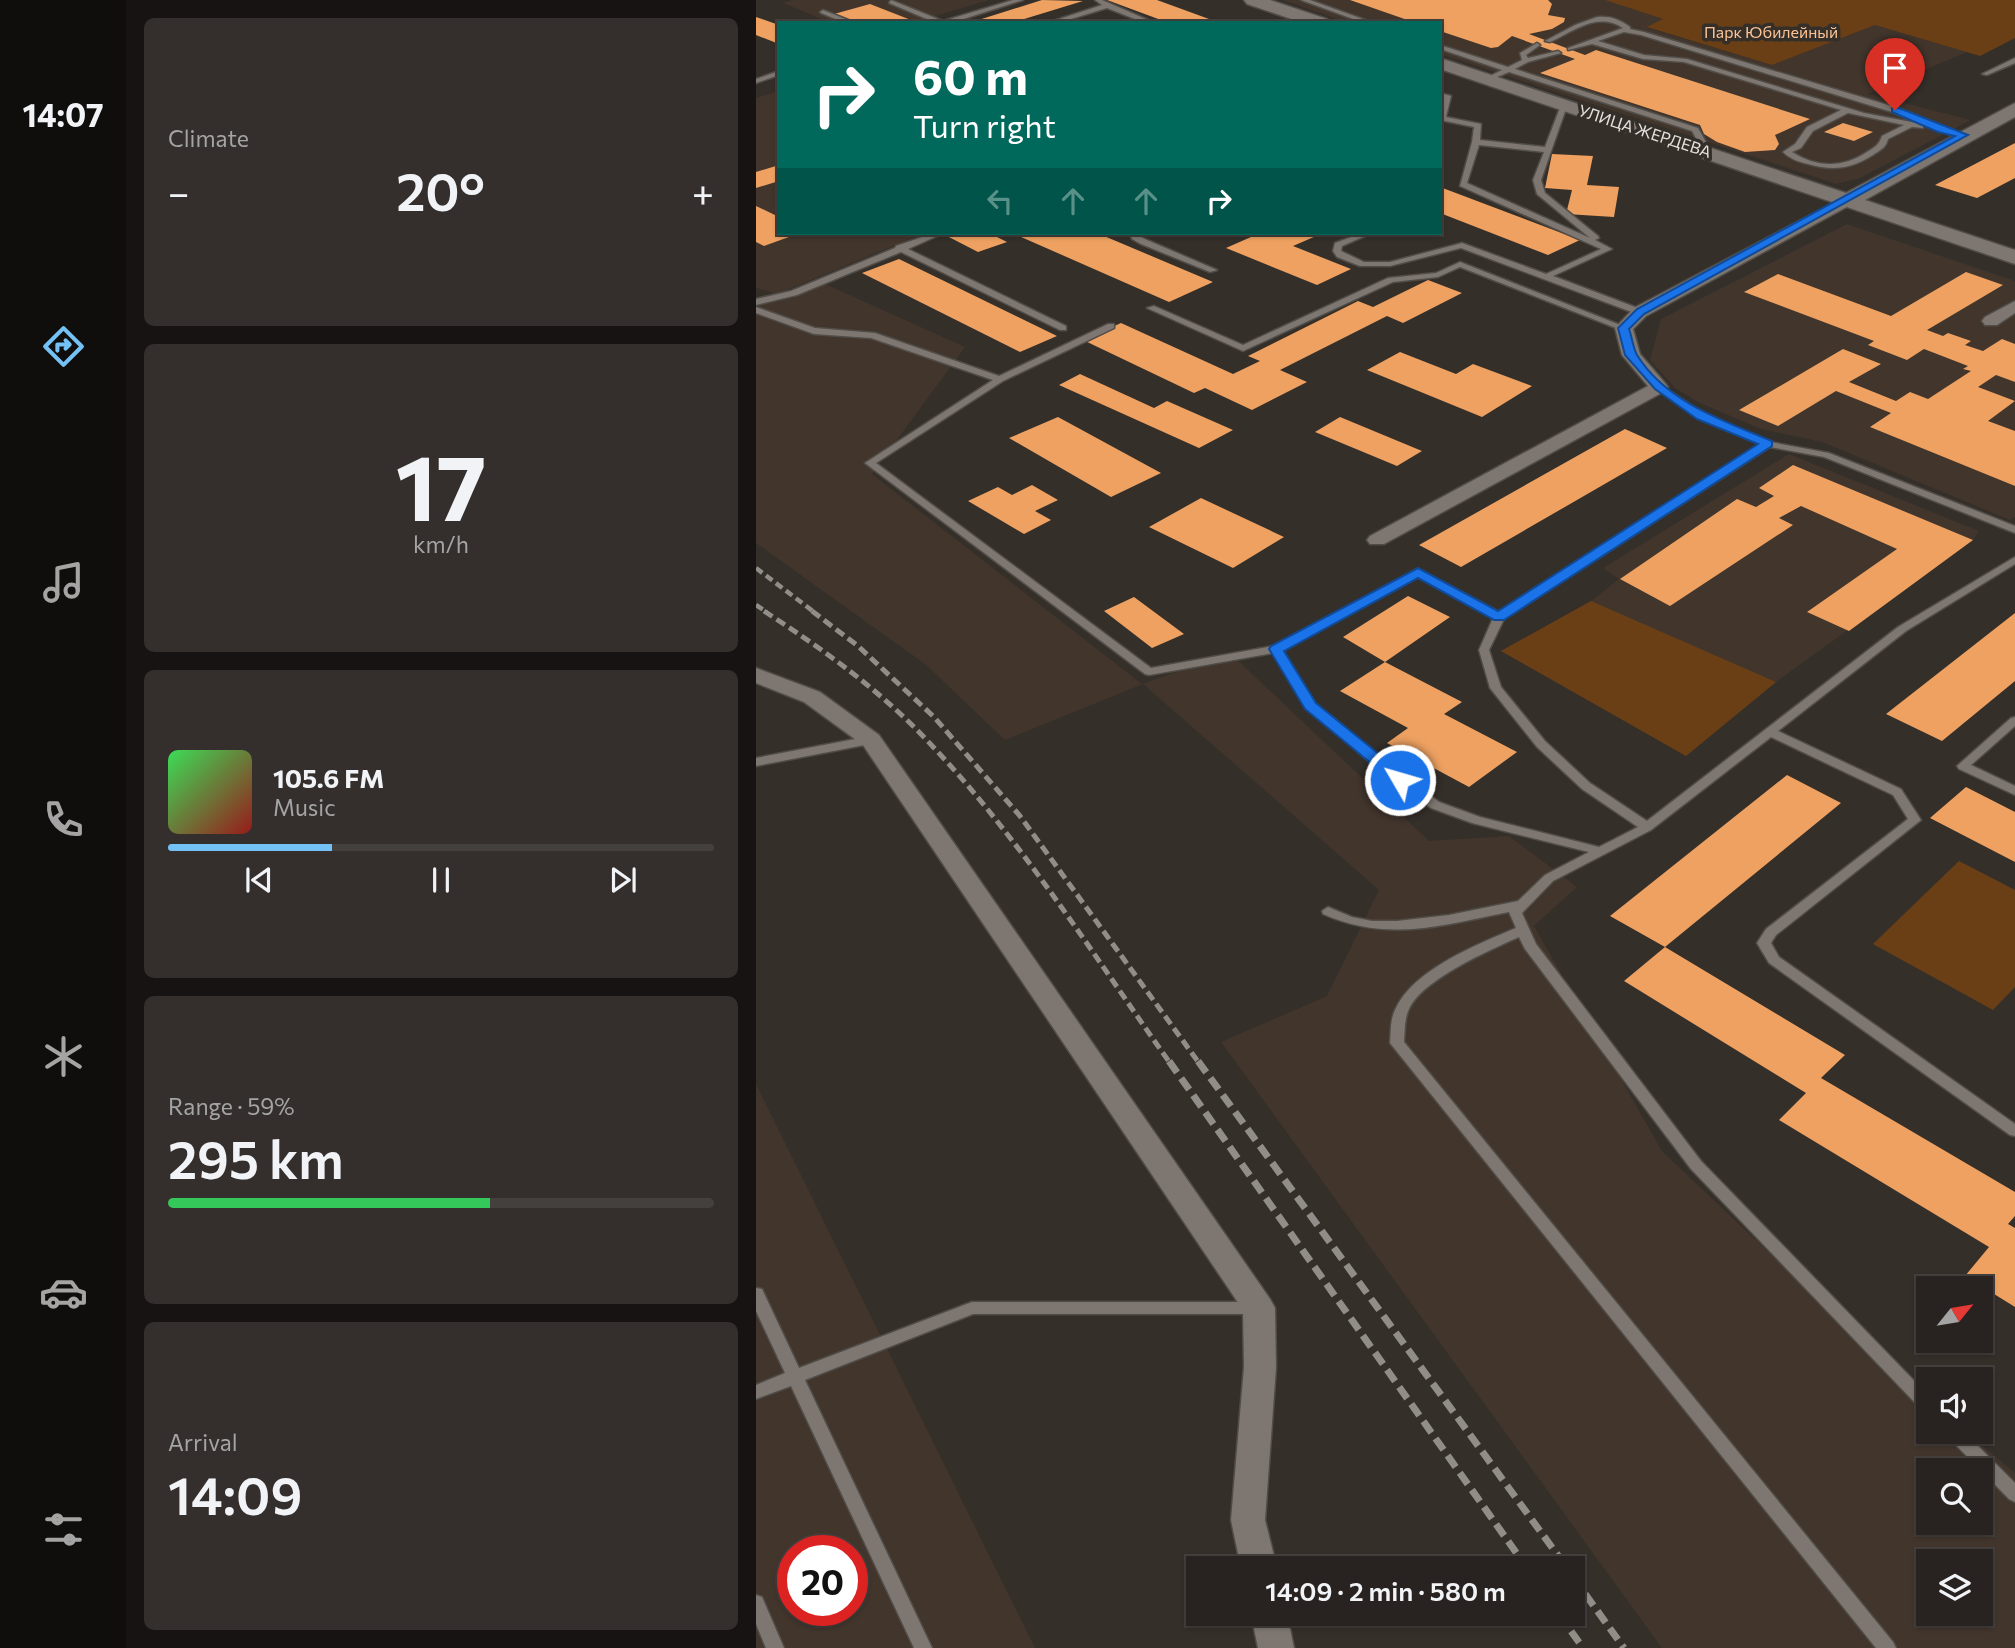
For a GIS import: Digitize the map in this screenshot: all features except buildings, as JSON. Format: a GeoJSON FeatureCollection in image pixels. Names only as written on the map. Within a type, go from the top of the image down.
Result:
{"type":"FeatureCollection","features":[{"type":"Feature","properties":{"kind":"main road"},"geometry":{"type":"LineString","coordinates":[[1253,0],[1315,21]]}},
{"type":"Feature","properties":{"kind":"main road","name":"УЛИЦА ЖЕРДЕВА"},"geometry":{"type":"LineString","coordinates":[[1442,64],[2015,257]]}},
{"type":"Feature","properties":{"kind":"main road"},"geometry":{"type":"LineString","coordinates":[[1849,200],[1963,135],[2015,109]]}},
{"type":"Feature","properties":{"kind":"street"},"geometry":{"type":"LineString","coordinates":[[1377,540],[1659,387],[1631,355],[1624,328],[1640,312],[1849,200]]}},
{"type":"Feature","properties":{"kind":"street"},"geometry":{"type":"LineString","coordinates":[[1991,321],[2015,306]]}},
{"type":"Feature","properties":{"kind":"street"},"geometry":{"type":"LineString","coordinates":[[756,675],[813,697],[871,740],[1259,1308],[1261,1367],[1248,1520],[1256,1556]]}},
{"type":"Feature","properties":{"kind":"street"},"geometry":{"type":"LineString","coordinates":[[1271,1626],[1276,1648]]}},
{"type":"Feature","properties":{"kind":"lane"},"geometry":{"type":"LineString","coordinates":[[950,21],[1020,0]]}},
{"type":"Feature","properties":{"kind":"lane"},"geometry":{"type":"LineString","coordinates":[[1098,0],[1147,21]]}},
{"type":"Feature","properties":{"kind":"lane"},"geometry":{"type":"LineString","coordinates":[[1304,0],[1365,21]]}},
{"type":"Feature","properties":{"kind":"lane"},"geometry":{"type":"LineString","coordinates":[[891,2],[938,21]]}},
{"type":"Feature","properties":{"kind":"lane"},"geometry":{"type":"LineString","coordinates":[[1057,21],[1107,6]]}},
{"type":"Feature","properties":{"kind":"lane"},"geometry":{"type":"LineString","coordinates":[[823,12],[846,21]]}},
{"type":"Feature","properties":{"kind":"lane"},"geometry":{"type":"LineString","coordinates":[[1548,41],[1594,18],[1623,24],[1628,28],[1570,49]]}},
{"type":"Feature","properties":{"kind":"lane"},"geometry":{"type":"LineString","coordinates":[[1624,30],[1642,33],[1895,110],[1941,130]]}},
{"type":"Feature","properties":{"kind":"lane"},"geometry":{"type":"LineString","coordinates":[[1593,42],[1643,57],[1685,60],[1847,110],[1963,135]]}},
{"type":"Feature","properties":{"kind":"lane"},"geometry":{"type":"LineString","coordinates":[[1526,61],[1522,54],[1537,45]]}},
{"type":"Feature","properties":{"kind":"lane"},"geometry":{"type":"LineString","coordinates":[[1442,48],[1695,130],[1708,153]]}},
{"type":"Feature","properties":{"kind":"lane"},"geometry":{"type":"LineString","coordinates":[[1488,79],[1526,61],[1558,53]]}},
{"type":"Feature","properties":{"kind":"lane"},"geometry":{"type":"LineString","coordinates":[[1985,74],[2015,60]]}},
{"type":"Feature","properties":{"kind":"lane"},"geometry":{"type":"LineString","coordinates":[[756,80],[777,73]]}},
{"type":"Feature","properties":{"kind":"lane"},"geometry":{"type":"LineString","coordinates":[[1442,95],[1447,96],[1442,118],[1478,126],[1463,184],[1608,249]]}},
{"type":"Feature","properties":{"kind":"lane"},"geometry":{"type":"LineString","coordinates":[[1565,105],[1536,180],[1541,194],[1608,249]]}},
{"type":"Feature","properties":{"kind":"lane"},"geometry":{"type":"LineString","coordinates":[[1847,110],[1810,129],[1798,146],[1787,152],[1791,156],[1819,165],[1846,168],[1883,145],[1885,138],[1912,124]]}},
{"type":"Feature","properties":{"kind":"lane"},"geometry":{"type":"LineString","coordinates":[[1476,142],[1548,150]]}},
{"type":"Feature","properties":{"kind":"lane"},"geometry":{"type":"LineString","coordinates":[[756,302],[794,293],[935,235]]}},
{"type":"Feature","properties":{"kind":"lane"},"geometry":{"type":"LineString","coordinates":[[1135,235],[1144,242],[1213,270]]}},
{"type":"Feature","properties":{"kind":"lane"},"geometry":{"type":"LineString","coordinates":[[1363,235],[1338,245],[1336,251],[1363,264],[1390,264],[1462,245],[1640,312]]}},
{"type":"Feature","properties":{"kind":"lane"},"geometry":{"type":"LineString","coordinates":[[900,248],[1063,328]]}},
{"type":"Feature","properties":{"kind":"lane"},"geometry":{"type":"LineString","coordinates":[[1546,276],[1608,249]]}},
{"type":"Feature","properties":{"kind":"lane"},"geometry":{"type":"LineString","coordinates":[[1151,307],[1243,348],[1391,280],[1438,275],[1460,264],[1624,328]]}},
{"type":"Feature","properties":{"kind":"lane"},"geometry":{"type":"LineString","coordinates":[[779,318],[784,305],[794,293]]}},
{"type":"Feature","properties":{"kind":"lane"},"geometry":{"type":"LineString","coordinates":[[756,310],[814,331],[872,335],[999,379]]}},
{"type":"Feature","properties":{"kind":"lane"},"geometry":{"type":"LineString","coordinates":[[1111,326],[999,379],[870,463],[1149,672],[1276,649],[1418,572],[1499,617]]}},
{"type":"Feature","properties":{"kind":"lane"},"geometry":{"type":"LineString","coordinates":[[1659,387],[1701,416],[1768,444],[1826,455],[2015,530]]}},
{"type":"Feature","properties":{"kind":"lane"},"geometry":{"type":"LineString","coordinates":[[1647,827],[1586,786],[1541,744],[1496,688],[1484,650],[1499,617],[1768,444]]}},
{"type":"Feature","properties":{"kind":"lane"},"geometry":{"type":"LineString","coordinates":[[1916,1393],[1696,1165],[1530,946],[1515,912],[1549,878],[1647,827],[1902,629],[2015,560]]}},
{"type":"Feature","properties":{"kind":"lane"},"geometry":{"type":"LineString","coordinates":[[1276,649],[1311,706],[1383,767],[1435,805],[1476,820],[1601,851]]}},
{"type":"Feature","properties":{"kind":"lane"},"geometry":{"type":"LineString","coordinates":[[2015,720],[1963,766],[2015,791]]}},
{"type":"Feature","properties":{"kind":"lane"},"geometry":{"type":"LineString","coordinates":[[1770,732],[1897,792],[1915,820],[1771,932],[1764,943],[1774,960],[2015,1131]]}},
{"type":"Feature","properties":{"kind":"lane"},"geometry":{"type":"LineString","coordinates":[[756,762],[871,740]]}},
{"type":"Feature","properties":{"kind":"lane"},"geometry":{"type":"LineString","coordinates":[[1328,911],[1345,921],[1387,927],[1522,905]]}},
{"type":"Feature","properties":{"kind":"lane"},"geometry":{"type":"LineString","coordinates":[[1522,930],[1468,955],[1423,985],[1402,1008],[1396,1043],[1886,1648]]}},
{"type":"Feature","properties":{"kind":"lane"},"geometry":{"type":"LineString","coordinates":[[756,1294],[923,1648]]}},
{"type":"Feature","properties":{"kind":"lane"},"geometry":{"type":"LineString","coordinates":[[756,1392],[972,1308],[1259,1308]]}},
{"type":"Feature","properties":{"kind":"lane"},"geometry":{"type":"LineString","coordinates":[[1966,1444],[2015,1494]]}},
{"type":"Feature","properties":{"kind":"lane"},"geometry":{"type":"LineString","coordinates":[[756,1603],[775,1648]]}},
{"type":"Feature","properties":{"kind":"shaded area"},"geometry":{"type":"Polygon","coordinates":[[[792,0],[989,0],[919,21],[826,21],[783,3],[792,0]]]}},
{"type":"Feature","properties":{"kind":"shaded area"},"geometry":{"type":"Polygon","coordinates":[[[1282,0],[1605,0],[1664,19],[1648,28],[1772,65],[1875,25],[1967,52],[1868,94],[1971,120],[1858,179],[1836,184],[1442,55],[1442,21],[1342,21],[1282,0]]]}},
{"type":"Feature","properties":{"kind":"shaded area"},"geometry":{"type":"Polygon","coordinates":[[[777,92],[777,235],[920,235],[782,292],[825,284],[965,347],[872,474],[1142,684],[1230,653],[1429,841],[1509,836],[1577,887],[1534,926],[1662,1151],[1881,1359],[1916,1389],[1916,1444],[1980,1444],[2015,1473],[2015,1648],[1662,1648],[1221,1042],[1327,996],[1379,890],[1143,684],[1005,740],[925,664],[756,543],[756,297],[775,293],[756,288],[756,98],[777,92]]]}},
{"type":"Feature","properties":{"kind":"shaded area"},"geometry":{"type":"Polygon","coordinates":[[[1847,224],[2015,281],[2015,517],[2010,520],[1822,442],[1761,429],[1700,403],[1675,388],[1650,360],[1661,319],[1847,224]]]}},
{"type":"Feature","properties":{"kind":"shaded area"},"geometry":{"type":"Polygon","coordinates":[[[1789,454],[1979,531],[1973,540],[1776,682],[1686,756],[1501,651],[1591,601],[1619,579],[1603,568],[1789,454]]]}},
{"type":"Feature","properties":{"kind":"shaded area"},"geometry":{"type":"Polygon","coordinates":[[[756,1084],[1035,1648],[756,1648],[756,1084]]]}},
{"type":"Feature","properties":{"kind":"green space","name":"Парк Юбилейный"},"geometry":{"type":"Polygon","coordinates":[[[1605,0],[2015,0],[2015,38],[1980,56],[1875,25],[1772,65],[1647,27],[1663,19],[1605,0]]]}},
{"type":"Feature","properties":{"kind":"green space"},"geometry":{"type":"Polygon","coordinates":[[[1591,601],[1776,682],[1686,756],[1501,651],[1591,601]]]}},
{"type":"Feature","properties":{"kind":"green space"},"geometry":{"type":"Polygon","coordinates":[[[1959,861],[2015,890],[2015,987],[1993,1010],[1873,944],[1959,861]]]}},
{"type":"Feature","properties":{"kind":"railway"},"geometry":{"type":"LineString","coordinates":[[756,568],[814,612]]}},
{"type":"Feature","properties":{"kind":"railway"},"geometry":{"type":"LineString","coordinates":[[756,605],[767,612]]}},
{"type":"Feature","properties":{"kind":"railway"},"geometry":{"type":"LineString","coordinates":[[764,611],[862,680],[915,728],[951,766],[1049,890],[1170,1063]]}},
{"type":"Feature","properties":{"kind":"railway"},"geometry":{"type":"LineString","coordinates":[[812,611],[858,646],[934,717],[1020,816],[1199,1063]]}},
{"type":"Feature","properties":{"kind":"railway"},"geometry":{"type":"LineString","coordinates":[[1169,1061],[1519,1556]]}},
{"type":"Feature","properties":{"kind":"railway"},"geometry":{"type":"LineString","coordinates":[[1198,1061],[1558,1556]]}},
{"type":"Feature","properties":{"kind":"railway"},"geometry":{"type":"LineString","coordinates":[[1585,1594],[1624,1648]]}},
{"type":"Feature","properties":{"kind":"railway"},"geometry":{"type":"LineString","coordinates":[[1567,1626],[1583,1648]]}},
{"type":"Feature","properties":{"kind":"route"},"geometry":{"type":"LineString","coordinates":[[1400,780],[1311,706],[1276,649],[1418,572],[1499,617],[1768,444],[1701,416],[1659,387],[1631,355],[1624,328],[1640,312],[1849,200],[1963,135],[1941,130],[1895,110]]}}]}
